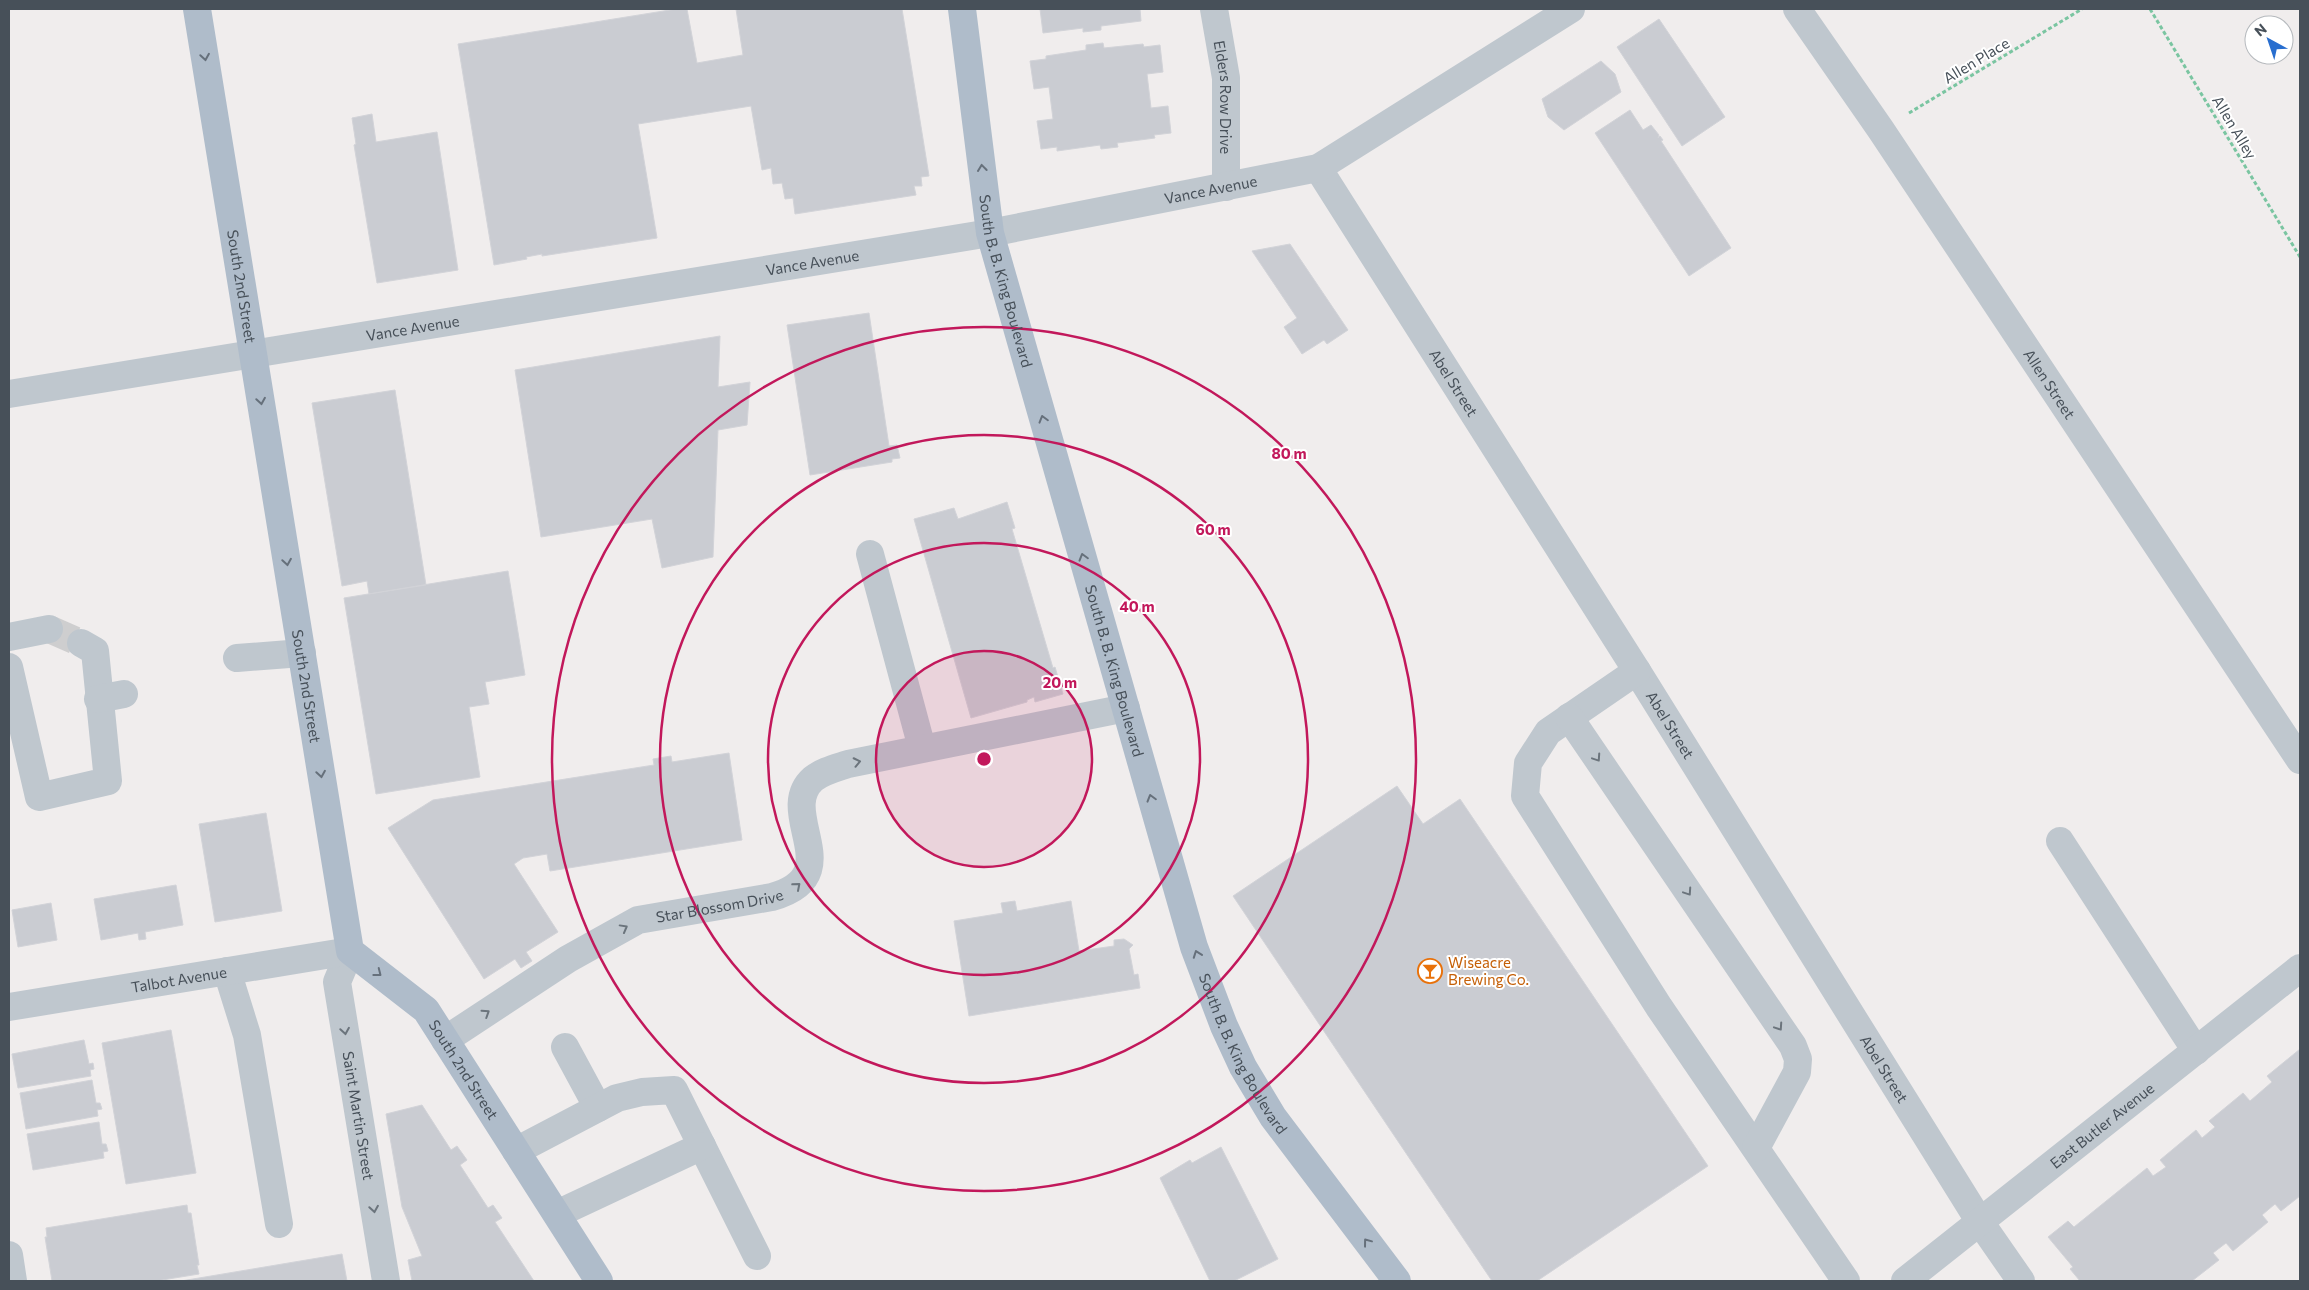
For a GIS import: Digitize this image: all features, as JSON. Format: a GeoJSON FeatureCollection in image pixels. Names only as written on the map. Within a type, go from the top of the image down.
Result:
{"type":"FeatureCollection","features":[{"type":"Feature","properties":{"kind":"main road","name":"South 2nd Street"},"geometry":{"type":"LineString","coordinates":[[197,9],[350,951],[426,1010],[600,1281]]}},
{"type":"Feature","properties":{"kind":"main road","name":"South B. B. King Boulevard"},"geometry":{"type":"LineString","coordinates":[[962,9],[990,233],[1194,947],[1224,1026],[1243,1067],[1273,1118],[1397,1281]]}},
{"type":"Feature","properties":{"kind":"street","name":"Elders Row Drive"},"geometry":{"type":"LineString","coordinates":[[1214,9],[1226,78],[1226,187]]}},
{"type":"Feature","properties":{"kind":"street","name":"Vance Avenue"},"geometry":{"type":"LineString","coordinates":[[9,394],[990,233],[1318,168],[1571,9]]}},
{"type":"Feature","properties":{"kind":"street","name":"Allen Street"},"geometry":{"type":"LineString","coordinates":[[1798,9],[1881,130],[2300,760]]}},
{"type":"Feature","properties":{"kind":"street","name":"Abel Street"},"geometry":{"type":"LineString","coordinates":[[1318,168],[1636,671],[1980,1222],[2021,1281]]}},
{"type":"Feature","properties":{"kind":"street"},"geometry":{"type":"LineString","coordinates":[[870,554],[922,748]]}},
{"type":"Feature","properties":{"kind":"street"},"geometry":{"type":"LineString","coordinates":[[9,637],[49,629]]}},
{"type":"Feature","properties":{"kind":"street"},"geometry":{"type":"LineString","coordinates":[[9,667],[39,797],[108,781],[111,697],[95,651],[81,644]]}},
{"type":"Feature","properties":{"kind":"street"},"geometry":{"type":"LineString","coordinates":[[237,658],[302,653]]}},
{"type":"Feature","properties":{"kind":"street"},"geometry":{"type":"LineString","coordinates":[[1636,671],[1548,732],[1528,763],[1525,796],[1660,1007],[1846,1281]]}},
{"type":"Feature","properties":{"kind":"street","name":"Star Blossom Drive"},"geometry":{"type":"LineString","coordinates":[[445,1040],[568,959],[638,920],[788,893],[801,884],[810,869],[802,798],[812,780],[825,771],[848,764],[922,748],[1126,708]]}},
{"type":"Feature","properties":{"kind":"street"},"geometry":{"type":"LineString","coordinates":[[1569,717],[1793,1046],[1798,1059],[1797,1072],[1756,1148]]}},
{"type":"Feature","properties":{"kind":"street"},"geometry":{"type":"LineString","coordinates":[[2060,841],[2196,1051]]}},
{"type":"Feature","properties":{"kind":"street","name":"Talbot Avenue"},"geometry":{"type":"LineString","coordinates":[[9,1007],[350,951]]}},
{"type":"Feature","properties":{"kind":"street","name":"Saint Martin Street"},"geometry":{"type":"LineString","coordinates":[[350,951],[337,982],[386,1281]]}},
{"type":"Feature","properties":{"kind":"street","name":"East Butler Avenue"},"geometry":{"type":"LineString","coordinates":[[1905,1281],[2300,968]]}},
{"type":"Feature","properties":{"kind":"street"},"geometry":{"type":"LineString","coordinates":[[227,971],[248,1035],[280,1224]]}},
{"type":"Feature","properties":{"kind":"street"},"geometry":{"type":"LineString","coordinates":[[565,1047],[598,1108]]}},
{"type":"Feature","properties":{"kind":"street"},"geometry":{"type":"LineString","coordinates":[[516,1151],[617,1098],[642,1092],[674,1090],[757,1256]]}},
{"type":"Feature","properties":{"kind":"street"},"geometry":{"type":"LineString","coordinates":[[557,1214],[702,1146]]}},
{"type":"Feature","properties":{"kind":"street"},"geometry":{"type":"LineString","coordinates":[[9,1255],[13,1281]]}},
{"type":"Feature","properties":{"kind":"path","name":"Allen Place"},"geometry":{"type":"LineString","coordinates":[[1881,130],[2082,9]]}},
{"type":"Feature","properties":{"kind":"path","name":"Allen Alley"},"geometry":{"type":"LineString","coordinates":[[2150,9],[2300,257]]}},
{"type":"Feature","properties":{"kind":"building"},"geometry":{"type":"Polygon","coordinates":[[[676,9],[687,9],[697,63],[743,55],[736,9],[902,9],[929,176],[921,177],[922,186],[914,186],[916,195],[795,214],[793,198],[785,199],[782,183],[773,184],[771,168],[762,170],[751,106],[638,124],[657,238],[542,256],[542,254],[526,257],[527,259],[494,265],[458,44],[676,9]]]}},
{"type":"Feature","properties":{"kind":"building"},"geometry":{"type":"Polygon","coordinates":[[[1040,9],[1140,9],[1141,21],[1101,26],[1101,30],[1083,32],[1083,28],[1043,33],[1040,9]]]}},
{"type":"Feature","properties":{"kind":"building"},"geometry":{"type":"Polygon","coordinates":[[[1659,19],[1725,117],[1682,146],[1617,47],[1659,19]]]}},
{"type":"Feature","properties":{"kind":"building"},"geometry":{"type":"Polygon","coordinates":[[[1103,43],[1104,48],[1143,44],[1144,47],[1160,45],[1163,72],[1147,74],[1151,108],[1168,106],[1171,133],[1154,135],[1155,138],[1117,143],[1118,147],[1101,149],[1100,145],[1057,151],[1057,147],[1041,149],[1037,121],[1053,119],[1049,87],[1034,89],[1030,61],[1046,59],[1046,56],[1086,50],[1086,45],[1103,43]]]}},
{"type":"Feature","properties":{"kind":"building"},"geometry":{"type":"Polygon","coordinates":[[[1601,61],[1615,74],[1621,92],[1564,130],[1548,117],[1542,99],[1601,61]]]}},
{"type":"Feature","properties":{"kind":"building"},"geometry":{"type":"Polygon","coordinates":[[[1630,110],[1643,130],[1651,125],[1659,135],[1658,138],[1660,136],[1663,140],[1661,141],[1731,248],[1689,276],[1595,133],[1630,110]]]}},
{"type":"Feature","properties":{"kind":"building"},"geometry":{"type":"Polygon","coordinates":[[[372,114],[376,142],[437,132],[458,270],[377,283],[354,145],[356,144],[352,118],[372,114]]]}},
{"type":"Feature","properties":{"kind":"building"},"geometry":{"type":"Polygon","coordinates":[[[1290,244],[1348,330],[1327,344],[1324,340],[1302,354],[1284,327],[1297,318],[1252,251],[1290,244]]]}},
{"type":"Feature","properties":{"kind":"building"},"geometry":{"type":"Polygon","coordinates":[[[869,313],[889,446],[897,445],[900,458],[892,459],[892,462],[810,475],[787,325],[869,313]]]}},
{"type":"Feature","properties":{"kind":"building"},"geometry":{"type":"Polygon","coordinates":[[[720,336],[718,387],[750,382],[747,425],[718,430],[713,557],[662,568],[652,519],[541,537],[515,370],[720,336]]]}},
{"type":"Feature","properties":{"kind":"building"},"geometry":{"type":"Polygon","coordinates":[[[395,390],[426,585],[369,594],[367,581],[342,586],[312,403],[395,390]]]}},
{"type":"Feature","properties":{"kind":"building"},"geometry":{"type":"Polygon","coordinates":[[[1007,502],[1015,528],[1012,529],[1053,668],[1055,667],[1063,694],[1035,702],[1034,697],[1027,700],[1027,702],[971,718],[914,519],[954,508],[958,519],[1007,502]]]}},
{"type":"Feature","properties":{"kind":"building"},"geometry":{"type":"Polygon","coordinates":[[[508,571],[525,675],[485,682],[489,704],[469,707],[480,777],[376,794],[344,598],[508,571]]]}},
{"type":"Feature","properties":{"kind":"building"},"geometry":{"type":"Polygon","coordinates":[[[729,753],[742,840],[550,871],[547,854],[523,858],[514,864],[558,932],[526,952],[532,961],[521,968],[515,959],[484,979],[388,828],[433,800],[654,765],[653,759],[671,756],[672,762],[729,753]]]}},
{"type":"Feature","properties":{"kind":"building","name":"Wiseacre Brewing Co."},"geometry":{"type":"Polygon","coordinates":[[[1397,786],[1423,824],[1460,799],[1708,1166],[1537,1281],[1492,1281],[1233,896],[1397,786]]]}},
{"type":"Feature","properties":{"kind":"building"},"geometry":{"type":"Polygon","coordinates":[[[266,813],[282,911],[215,922],[199,824],[266,813]]]}},
{"type":"Feature","properties":{"kind":"building"},"geometry":{"type":"Polygon","coordinates":[[[176,885],[183,925],[145,932],[146,939],[139,940],[138,933],[101,940],[94,899],[176,885]]]}},
{"type":"Feature","properties":{"kind":"building"},"geometry":{"type":"Polygon","coordinates":[[[1015,901],[1017,911],[1071,901],[1079,951],[1114,946],[1114,940],[1124,939],[1133,945],[1129,949],[1134,975],[1138,974],[1140,988],[969,1016],[954,921],[1003,913],[1001,903],[1015,901]]]}},
{"type":"Feature","properties":{"kind":"building"},"geometry":{"type":"Polygon","coordinates":[[[51,903],[57,940],[18,947],[12,910],[51,903]]]}},
{"type":"Feature","properties":{"kind":"building"},"geometry":{"type":"Polygon","coordinates":[[[171,1030],[196,1173],[126,1184],[102,1043],[171,1030]]]}},
{"type":"Feature","properties":{"kind":"building"},"geometry":{"type":"Polygon","coordinates":[[[84,1040],[89,1064],[93,1063],[94,1069],[90,1070],[91,1076],[18,1088],[12,1054],[84,1040]]]}},
{"type":"Feature","properties":{"kind":"building"},"geometry":{"type":"Polygon","coordinates":[[[2300,1049],[2300,1196],[2281,1211],[2275,1204],[2262,1215],[2268,1222],[2233,1251],[2226,1243],[2213,1253],[2219,1260],[2192,1281],[2080,1281],[2070,1269],[2073,1267],[2048,1237],[2068,1221],[2074,1227],[2147,1168],[2153,1176],[2166,1167],[2160,1160],[2196,1130],[2202,1138],[2215,1127],[2209,1121],[2243,1093],[2250,1101],[2272,1082],[2267,1076],[2300,1049]]]}},
{"type":"Feature","properties":{"kind":"building"},"geometry":{"type":"Polygon","coordinates":[[[92,1080],[96,1103],[100,1103],[102,1109],[97,1110],[98,1116],[26,1129],[20,1093],[92,1080]]]}},
{"type":"Feature","properties":{"kind":"building"},"geometry":{"type":"Polygon","coordinates":[[[422,1105],[451,1150],[457,1146],[467,1160],[460,1165],[488,1208],[493,1205],[502,1218],[495,1222],[534,1281],[412,1281],[408,1260],[422,1256],[402,1207],[386,1114],[422,1105]]]}},
{"type":"Feature","properties":{"kind":"building"},"geometry":{"type":"Polygon","coordinates":[[[99,1122],[102,1144],[106,1144],[108,1151],[103,1152],[104,1158],[33,1170],[27,1134],[99,1122]]]}},
{"type":"Feature","properties":{"kind":"building"},"geometry":{"type":"Polygon","coordinates":[[[1221,1147],[1278,1259],[1234,1281],[1210,1281],[1160,1178],[1190,1160],[1192,1163],[1221,1147]]]}},
{"type":"Feature","properties":{"kind":"building"},"geometry":{"type":"Polygon","coordinates":[[[187,1205],[188,1213],[191,1213],[199,1274],[156,1281],[52,1281],[45,1237],[47,1237],[46,1228],[187,1205]]]}},
{"type":"Feature","properties":{"kind":"building"},"geometry":{"type":"Polygon","coordinates":[[[342,1254],[347,1281],[181,1281],[342,1254]]]}},
{"type":"Feature","properties":{"kind":"tunnel"},"geometry":{"type":"LineString","coordinates":[[49,629],[81,643]]}},
{"type":"Feature","properties":{"kind":"place","name":"Wiseacre Brewing Co."},"geometry":{"type":"Point","coordinates":[1430,971]}}]}
